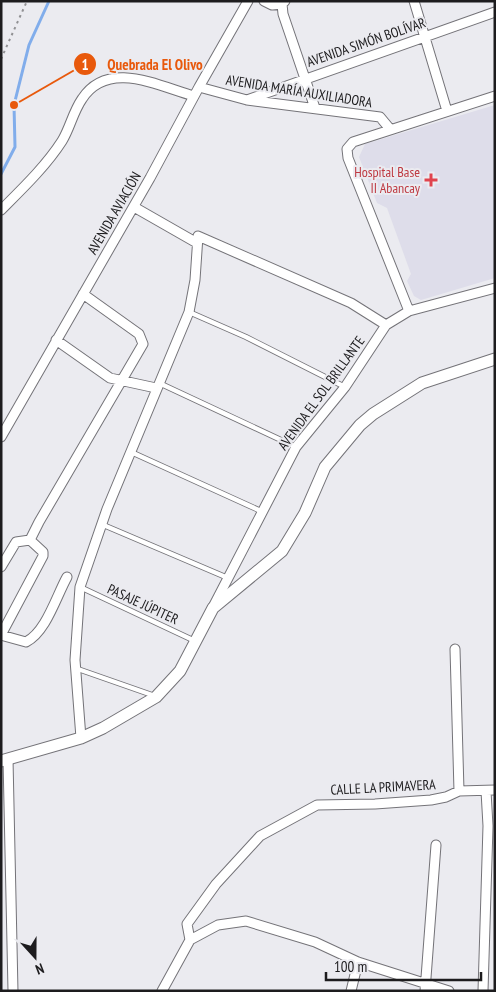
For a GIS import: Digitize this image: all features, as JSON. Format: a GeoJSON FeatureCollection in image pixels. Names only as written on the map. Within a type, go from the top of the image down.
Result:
{"type":"FeatureCollection","features":[{"type":"Feature","properties":{"kind":"street","name":"AVENIDA AVIACIÓN"},"geometry":{"type":"LineString","coordinates":[[1,437],[134,207],[248,1]]}},
{"type":"Feature","properties":{"kind":"street"},"geometry":{"type":"LineString","coordinates":[[264,1],[272,5],[284,3],[283,14],[315,108]]}},
{"type":"Feature","properties":{"kind":"street"},"geometry":{"type":"LineString","coordinates":[[414,1],[447,111]]}},
{"type":"Feature","properties":{"kind":"street","name":"AVENIDA SIMÓN BOLÍVAR"},"geometry":{"type":"LineString","coordinates":[[247,100],[304,78],[495,12]]}},
{"type":"Feature","properties":{"kind":"street"},"geometry":{"type":"LineString","coordinates":[[1,210],[26,184],[62,141],[81,100],[91,88],[104,80],[126,76],[194,96]]}},
{"type":"Feature","properties":{"kind":"street","name":"AVENIDA MARÍA AUXILIADORA"},"geometry":{"type":"LineString","coordinates":[[199,87],[247,100],[380,117],[390,129]]}},
{"type":"Feature","properties":{"kind":"street"},"geometry":{"type":"LineString","coordinates":[[409,311],[348,158],[347,149],[353,142],[495,96]]}},
{"type":"Feature","properties":{"kind":"street"},"geometry":{"type":"LineString","coordinates":[[134,207],[197,244]]}},
{"type":"Feature","properties":{"kind":"street"},"geometry":{"type":"LineString","coordinates":[[81,738],[75,668],[80,587],[101,524],[188,312],[195,280],[198,236],[351,303],[386,325]]}},
{"type":"Feature","properties":{"kind":"street","name":"AVENIDA EL SOL BRILLANTE"},"geometry":{"type":"LineString","coordinates":[[212,608],[264,512],[296,447],[345,387],[386,325],[409,311],[495,288]]}},
{"type":"Feature","properties":{"kind":"street"},"geometry":{"type":"LineString","coordinates":[[30,540],[124,380],[143,344],[142,337],[82,294]]}},
{"type":"Feature","properties":{"kind":"street"},"geometry":{"type":"LineString","coordinates":[[56,340],[110,378],[157,385]]}},
{"type":"Feature","properties":{"kind":"street"},"geometry":{"type":"LineString","coordinates":[[13,991],[5,760],[81,738],[111,724],[156,696],[180,671],[212,608],[282,551],[305,513],[325,467],[360,425],[373,414],[422,383],[495,359]]}},
{"type":"Feature","properties":{"kind":"street"},"geometry":{"type":"LineString","coordinates":[[1,567],[16,542],[30,540]]}},
{"type":"Feature","properties":{"kind":"street"},"geometry":{"type":"LineString","coordinates":[[30,540],[43,552],[43,556],[1,635],[26,642],[34,638],[42,629],[54,599],[67,577]]}},
{"type":"Feature","properties":{"kind":"street"},"geometry":{"type":"LineString","coordinates":[[454,649],[459,791]]}},
{"type":"Feature","properties":{"kind":"street"},"geometry":{"type":"LineString","coordinates":[[482,991],[490,790]]}},
{"type":"Feature","properties":{"kind":"street","name":"CALLE LA PRIMAVERA"},"geometry":{"type":"LineString","coordinates":[[190,940],[187,924],[216,884],[260,836],[317,805],[375,804],[431,800],[446,797],[459,791],[490,790]]}},
{"type":"Feature","properties":{"kind":"street"},"geometry":{"type":"LineString","coordinates":[[426,988],[436,845]]}},
{"type":"Feature","properties":{"kind":"street"},"geometry":{"type":"LineString","coordinates":[[162,991],[190,940],[218,925],[246,921],[315,942],[358,962],[426,988],[448,991]]}},
{"type":"Feature","properties":{"kind":"street"},"geometry":{"type":"LineString","coordinates":[[351,991],[358,962]]}},
{"type":"Feature","properties":{"kind":"lane"},"geometry":{"type":"LineString","coordinates":[[188,312],[269,348],[345,387]]}},
{"type":"Feature","properties":{"kind":"lane"},"geometry":{"type":"LineString","coordinates":[[157,385],[296,447]]}},
{"type":"Feature","properties":{"kind":"lane"},"geometry":{"type":"LineString","coordinates":[[130,452],[264,512]]}},
{"type":"Feature","properties":{"kind":"lane"},"geometry":{"type":"LineString","coordinates":[[101,524],[228,578]]}},
{"type":"Feature","properties":{"kind":"lane","name":"PASAJE JÚPITER"},"geometry":{"type":"LineString","coordinates":[[80,587],[196,642]]}},
{"type":"Feature","properties":{"kind":"lane"},"geometry":{"type":"LineString","coordinates":[[75,668],[156,696]]}},
{"type":"Feature","properties":{"kind":"path"},"geometry":{"type":"LineString","coordinates":[[1,59],[27,1]]}},
{"type":"Feature","properties":{"kind":"shaded area","name":"Hospital Base II Abancay"},"geometry":{"type":"Polygon","coordinates":[[[495,105],[495,278],[421,300],[414,296],[407,281],[411,274],[387,208],[377,203],[359,157],[365,144],[495,105]]]}},
{"type":"Feature","properties":{"kind":"waterway"},"geometry":{"type":"LineString","coordinates":[[1,174],[15,147],[14,105],[29,45],[49,1]]}},
{"type":"Feature","properties":{"kind":"place","name":"Quebrada El Olivo"},"geometry":{"type":"Point","coordinates":[14,105]}},
{"type":"Feature","properties":{"kind":"place","name":"Hospital Base II Abancay"},"geometry":{"type":"Point","coordinates":[431,180]}}]}
